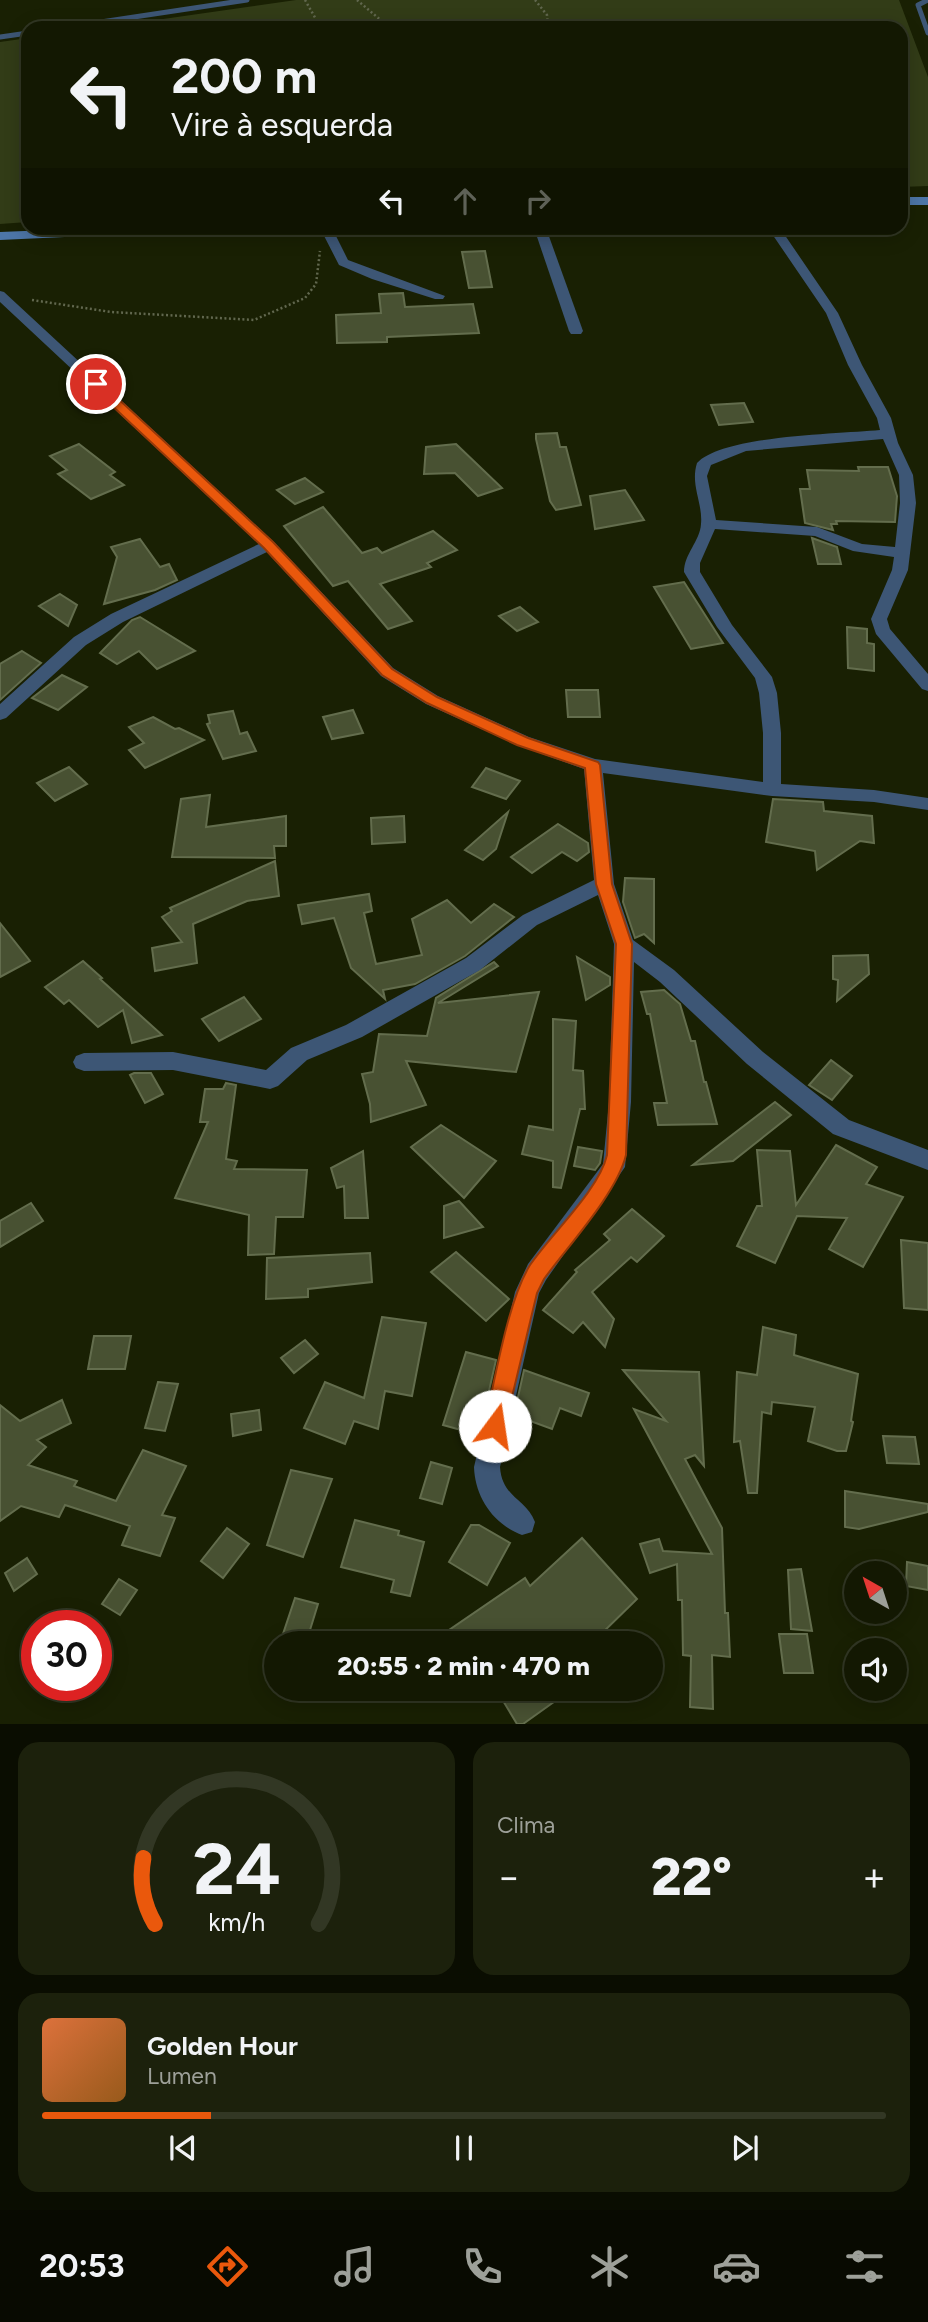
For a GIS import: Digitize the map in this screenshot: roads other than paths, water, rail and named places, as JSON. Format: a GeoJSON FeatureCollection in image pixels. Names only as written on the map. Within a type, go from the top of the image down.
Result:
{"type":"FeatureCollection","features":[{"type":"Feature","properties":{"kind":"main road"},"geometry":{"type":"LineString","coordinates":[[908,201],[928,201]]}},
{"type":"Feature","properties":{"kind":"main road"},"geometry":{"type":"LineString","coordinates":[[0,236],[22,235]]}},
{"type":"Feature","properties":{"kind":"street"},"geometry":{"type":"LineString","coordinates":[[329,235],[343,262],[376,276],[439,296]]}},
{"type":"Feature","properties":{"kind":"street"},"geometry":{"type":"LineString","coordinates":[[542,235],[576,331]]}},
{"type":"Feature","properties":{"kind":"street"},"geometry":{"type":"LineString","coordinates":[[779,235],[832,313],[855,365],[884,418],[906,475],[908,503],[900,570],[879,619],[882,630],[928,685]]}},
{"type":"Feature","properties":{"kind":"street"},"geometry":{"type":"LineString","coordinates":[[0,295],[269,545],[387,672],[432,700],[523,741],[593,765],[772,790],[874,796],[928,804]]}},
{"type":"Feature","properties":{"kind":"street"},"geometry":{"type":"LineString","coordinates":[[772,790],[772,733],[768,693],[763,677],[725,627],[692,572],[692,563],[709,525],[700,476],[704,463],[713,457],[746,447],[888,434]]}},
{"type":"Feature","properties":{"kind":"street"},"geometry":{"type":"LineString","coordinates":[[709,525],[817,532],[859,548],[902,553]]}},
{"type":"Feature","properties":{"kind":"street"},"geometry":{"type":"LineString","coordinates":[[0,714],[80,641],[117,618],[269,545]]}},
{"type":"Feature","properties":{"kind":"street"},"geometry":{"type":"LineString","coordinates":[[522,1522],[501,1504],[488,1484],[488,1453],[527,1292],[537,1272],[614,1167],[620,1102],[624,944],[604,884],[593,765]]}},
{"type":"Feature","properties":{"kind":"street"},"geometry":{"type":"LineString","coordinates":[[84,1062],[173,1061],[270,1080],[299,1054],[354,1031],[473,964],[530,919],[604,884]]}},
{"type":"Feature","properties":{"kind":"street"},"geometry":{"type":"LineString","coordinates":[[624,944],[667,976],[755,1058],[841,1126],[928,1160]]}},
{"type":"Feature","properties":{"kind":"lane"},"geometry":{"type":"LineString","coordinates":[[108,21],[247,0]]}},
{"type":"Feature","properties":{"kind":"lane"},"geometry":{"type":"LineString","coordinates":[[928,1],[918,5],[928,33]]}},
{"type":"Feature","properties":{"kind":"lane"},"geometry":{"type":"LineString","coordinates":[[0,37],[21,34]]}}]}
